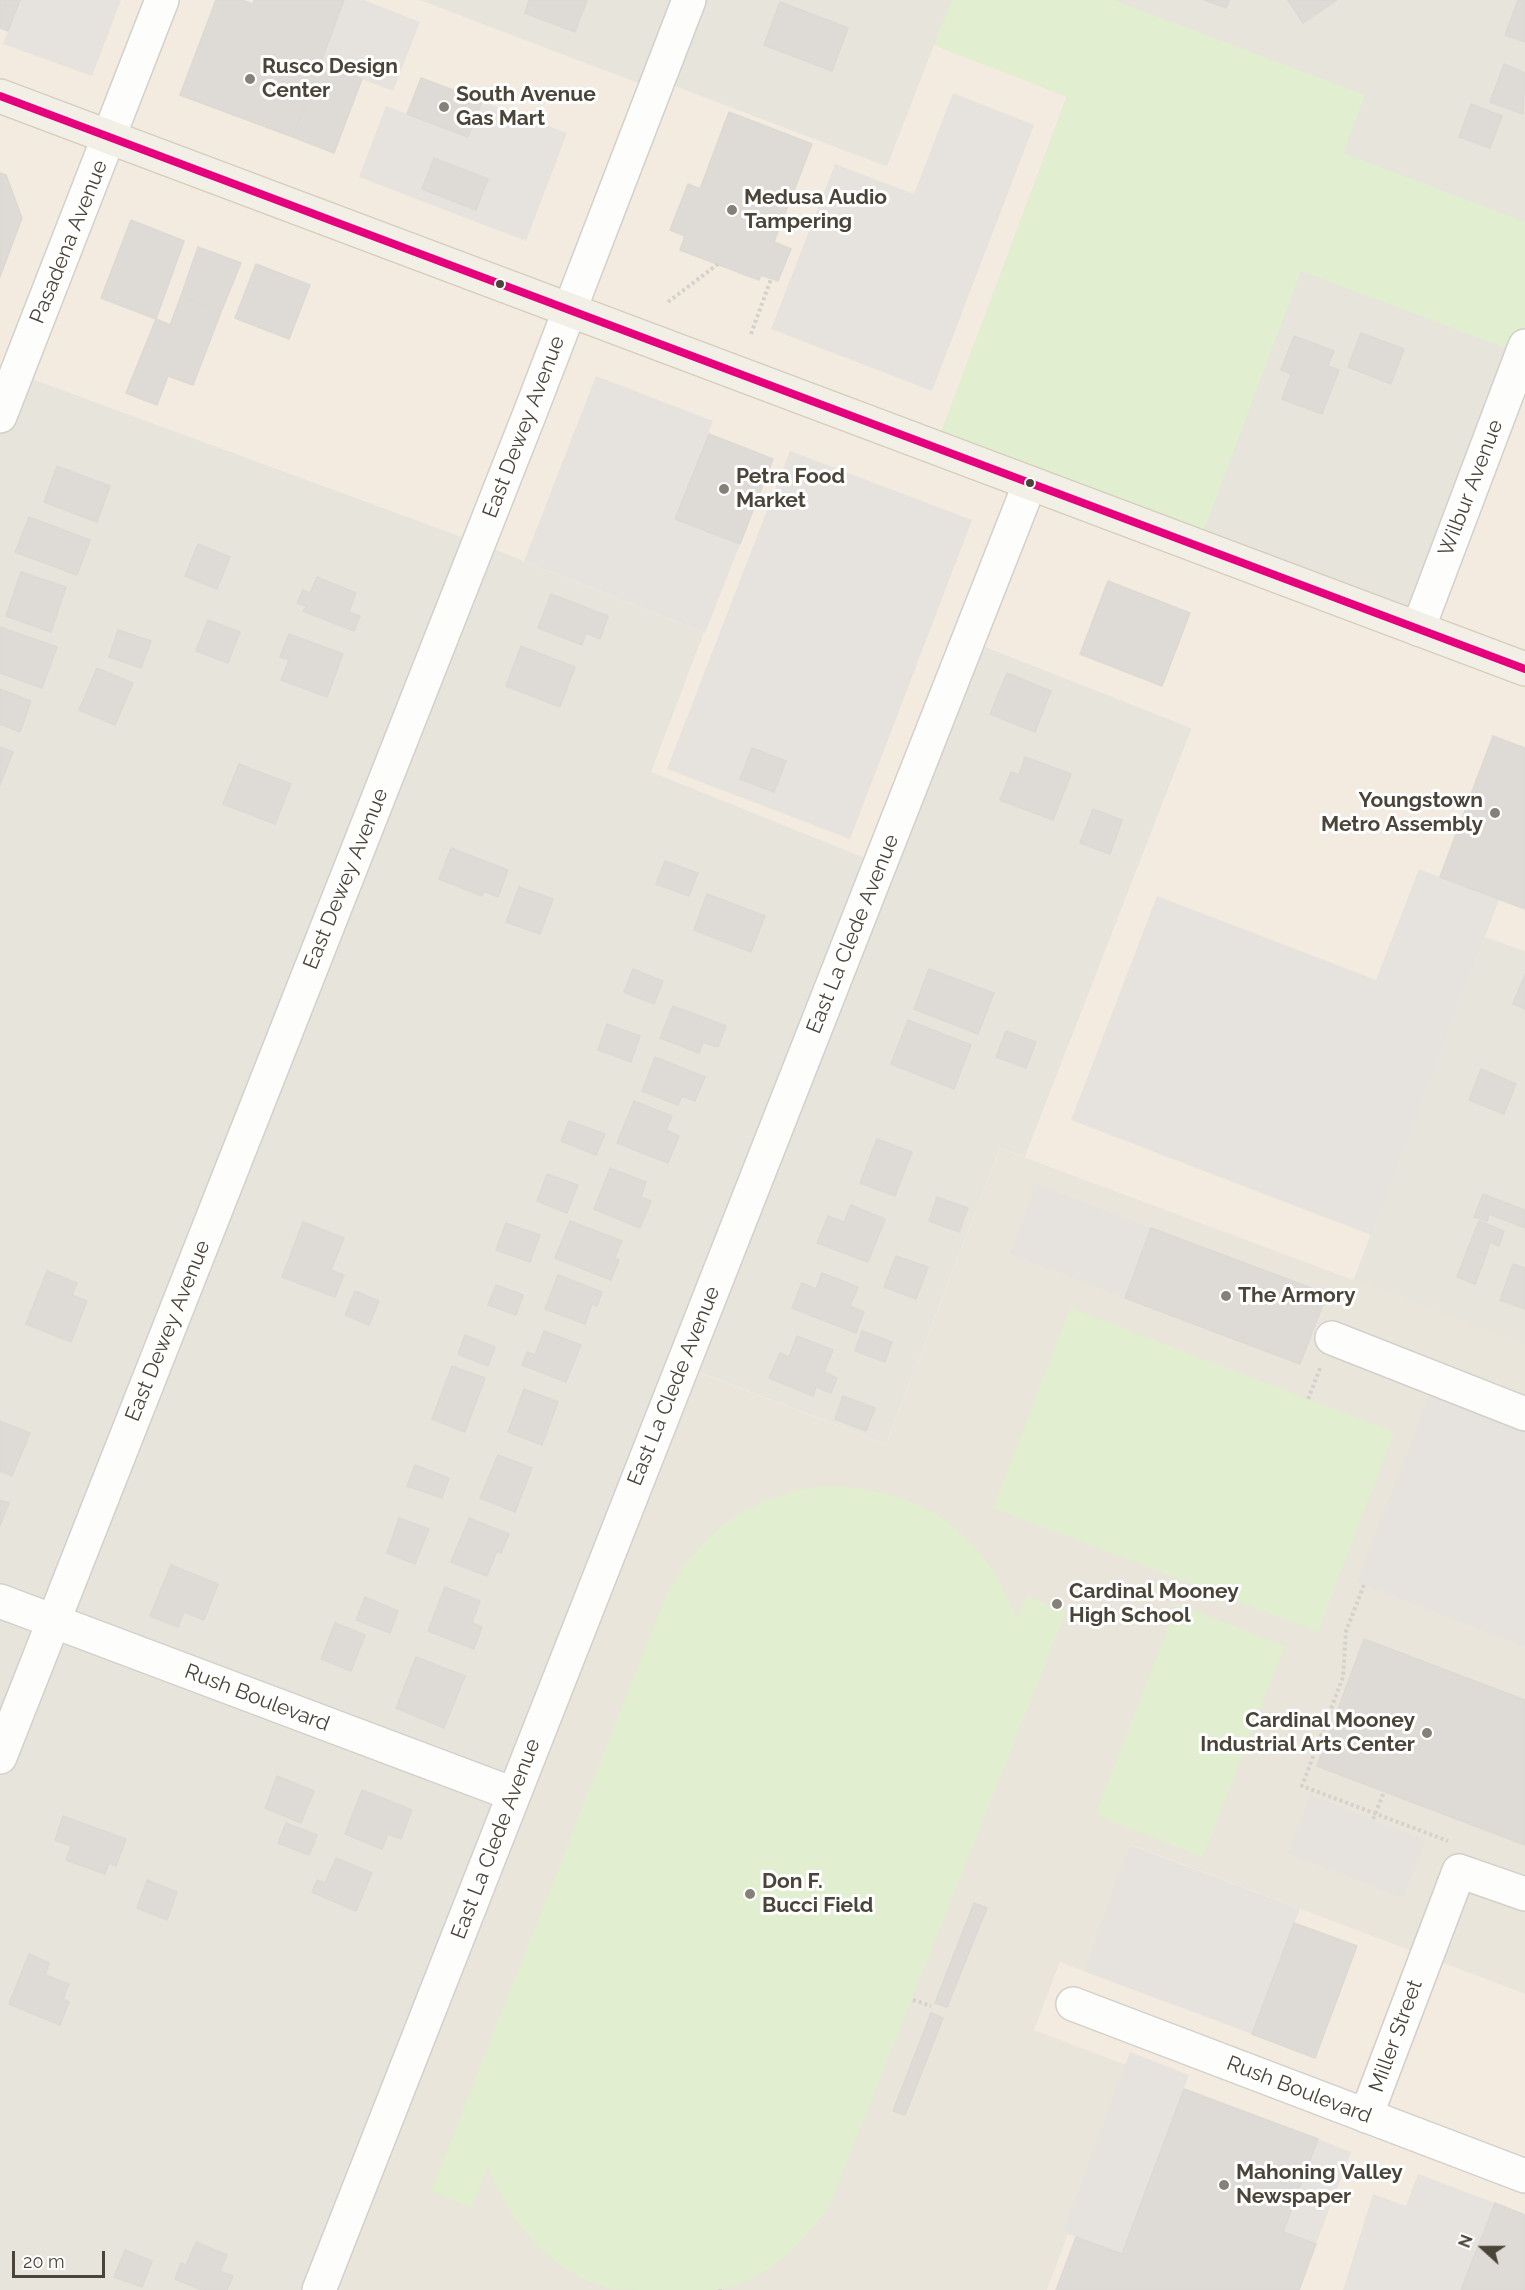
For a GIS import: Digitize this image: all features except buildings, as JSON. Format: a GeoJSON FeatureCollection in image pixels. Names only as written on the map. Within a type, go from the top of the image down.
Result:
{"type":"FeatureCollection","features":[{"type":"Feature","properties":{"kind":"main road"},"geometry":{"type":"LineString","coordinates":[[0,96],[1525,669]]}},
{"type":"Feature","properties":{"kind":"street","name":"Pasadena Avenue"},"geometry":{"type":"LineString","coordinates":[[0,416],[162,0]]}},
{"type":"Feature","properties":{"kind":"street","name":"East Dewey Avenue"},"geometry":{"type":"LineString","coordinates":[[0,1757],[570,310],[688,0]]}},
{"type":"Feature","properties":{"kind":"street","name":"Wilbur Avenue"},"geometry":{"type":"LineString","coordinates":[[1418,629],[1525,346]]}},
{"type":"Feature","properties":{"kind":"street","name":"East La Clede Avenue"},"geometry":{"type":"LineString","coordinates":[[319,2290],[1030,483]]}},
{"type":"Feature","properties":{"kind":"street"},"geometry":{"type":"LineString","coordinates":[[1332,1338],[1525,1414]]}},
{"type":"Feature","properties":{"kind":"street","name":"Rush Boulevard"},"geometry":{"type":"LineString","coordinates":[[0,1601],[513,1794]]}},
{"type":"Feature","properties":{"kind":"street"},"geometry":{"type":"LineString","coordinates":[[1459,1871],[1525,1894]]}},
{"type":"Feature","properties":{"kind":"street","name":"Miller Street"},"geometry":{"type":"LineString","coordinates":[[1366,2116],[1459,1871]]}},
{"type":"Feature","properties":{"kind":"street","name":"Rush Boulevard"},"geometry":{"type":"LineString","coordinates":[[1073,2004],[1525,2176]]}},
{"type":"Feature","properties":{"kind":"path"},"geometry":{"type":"LineString","coordinates":[[668,303],[718,264]]}},
{"type":"Feature","properties":{"kind":"path"},"geometry":{"type":"LineString","coordinates":[[751,334],[771,279]]}},
{"type":"Feature","properties":{"kind":"path"},"geometry":{"type":"LineString","coordinates":[[1364,1585],[1346,1631],[1343,1677],[1302,1786],[1467,1848],[1459,1871]]}},
{"type":"Feature","properties":{"kind":"path"},"geometry":{"type":"LineString","coordinates":[[1373,1819],[1384,1792]]}},
{"type":"Feature","properties":{"kind":"path"},"geometry":{"type":"LineString","coordinates":[[913,2000],[930,2006]]}},
{"type":"Feature","properties":{"kind":"shaded area"},"geometry":{"type":"Polygon","coordinates":[[[0,0],[419,0],[654,89],[658,80],[887,167],[934,45],[1067,96],[936,447],[1417,629],[1525,346],[1525,951],[1485,937],[1353,1280],[1025,1157],[1192,728],[969,640],[880,864],[651,772],[704,632],[479,543],[0,367],[0,0]]]}},
{"type":"Feature","properties":{"kind":"shaded area"},"geometry":{"type":"Polygon","coordinates":[[[20,0],[121,0],[92,76],[3,44],[20,0]]]}},
{"type":"Feature","properties":{"kind":"shaded area"},"geometry":{"type":"Polygon","coordinates":[[[344,0],[364,0],[420,22],[393,91],[320,63],[344,0]]]}},
{"type":"Feature","properties":{"kind":"shaded area"},"geometry":{"type":"Polygon","coordinates":[[[419,0],[1525,0],[1525,346],[1418,629],[935,448],[934,46],[887,167],[658,80],[654,90],[419,0]]]}},
{"type":"Feature","properties":{"kind":"shaded area"},"geometry":{"type":"Polygon","coordinates":[[[953,93],[1034,125],[932,391],[771,329],[835,164],[914,194],[953,93]]]}},
{"type":"Feature","properties":{"kind":"shaded area"},"geometry":{"type":"Polygon","coordinates":[[[482,101],[567,133],[526,241],[359,177],[386,106],[468,137],[482,101]],[[434,158],[423,189],[476,210],[488,179],[434,158]]]}},
{"type":"Feature","properties":{"kind":"shaded area"},"geometry":{"type":"Polygon","coordinates":[[[0,367],[479,543],[705,633],[968,640],[1192,728],[1025,1157],[1000,1148],[886,1444],[683,1366],[319,2290],[0,2290],[0,367]]]}},
{"type":"Feature","properties":{"kind":"shaded area"},"geometry":{"type":"Polygon","coordinates":[[[596,376],[713,421],[676,519],[740,544],[705,633],[524,561],[596,376]]]}},
{"type":"Feature","properties":{"kind":"shaded area"},"geometry":{"type":"Polygon","coordinates":[[[790,451],[972,520],[850,839],[667,769],[790,451]]]}},
{"type":"Feature","properties":{"kind":"shaded area"},"geometry":{"type":"Polygon","coordinates":[[[1419,869],[1499,900],[1371,1235],[1071,1120],[1157,896],[1376,980],[1419,869]]]}},
{"type":"Feature","properties":{"kind":"shaded area"},"geometry":{"type":"Polygon","coordinates":[[[1485,936],[1525,951],[1525,1345],[1353,1280],[1485,936]]]}},
{"type":"Feature","properties":{"kind":"shaded area","name":"Cardinal Mooney High School"},"geometry":{"type":"Polygon","coordinates":[[[1000,1148],[1525,1344],[1525,1994],[1131,1845],[1083,1971],[1060,1962],[1034,2030],[1126,2065],[1063,2232],[1068,2234],[1047,2290],[319,2290],[682,1366],[886,1444],[1000,1148]]]}},
{"type":"Feature","properties":{"kind":"shaded area"},"geometry":{"type":"Polygon","coordinates":[[[1037,1184],[1151,1228],[1125,1298],[1010,1254],[1037,1184]]]}},
{"type":"Feature","properties":{"kind":"shaded area"},"geometry":{"type":"Polygon","coordinates":[[[1432,1389],[1525,1425],[1525,1647],[1357,1582],[1432,1389]]]}},
{"type":"Feature","properties":{"kind":"shaded area"},"geometry":{"type":"Polygon","coordinates":[[[1311,1795],[1425,1840],[1403,1898],[1288,1854],[1311,1795]]]}},
{"type":"Feature","properties":{"kind":"shaded area"},"geometry":{"type":"Polygon","coordinates":[[[1130,1845],[1525,1994],[1525,2290],[1047,2290],[1068,2234],[1063,2232],[1034,2030],[1060,1962],[1083,1971],[1130,1845]]]}},
{"type":"Feature","properties":{"kind":"shaded area"},"geometry":{"type":"Polygon","coordinates":[[[1130,1845],[1300,1909],[1252,2034],[1083,1971],[1130,1845]]]}},
{"type":"Feature","properties":{"kind":"shaded area"},"geometry":{"type":"Polygon","coordinates":[[[1130,2052],[1189,2075],[1122,2254],[1063,2232],[1130,2052]]]}},
{"type":"Feature","properties":{"kind":"shaded area"},"geometry":{"type":"Polygon","coordinates":[[[1318,2139],[1351,2152],[1316,2244],[1283,2232],[1318,2139]]]}},
{"type":"Feature","properties":{"kind":"shaded area"},"geometry":{"type":"Polygon","coordinates":[[[1418,2174],[1495,2203],[1461,2290],[1343,2290],[1373,2194],[1406,2206],[1418,2174]]]}},
{"type":"Feature","properties":{"kind":"green space"},"geometry":{"type":"Polygon","coordinates":[[[952,0],[1113,0],[1365,95],[1343,153],[1525,222],[1525,346],[1522,354],[1301,271],[1198,546],[935,448],[1067,97],[934,45],[952,0]]]}},
{"type":"Feature","properties":{"kind":"green space"},"geometry":{"type":"Polygon","coordinates":[[[1070,1308],[1394,1432],[1318,1632],[993,1508],[1070,1308]]]}},
{"type":"Feature","properties":{"kind":"green space"},"geometry":{"type":"Polygon","coordinates":[[[819,1486],[854,1488],[886,1494],[915,1504],[942,1518],[965,1537],[986,1560],[1003,1587],[1017,1619],[1027,1596],[1066,1612],[829,2207],[807,2235],[782,2259],[753,2278],[736,2285],[719,2290],[613,2289],[571,2272],[536,2244],[508,2208],[488,2167],[471,2208],[431,2191],[662,1605],[675,1580],[706,1540],[724,1524],[744,1511],[767,1501],[819,1486]]]}},
{"type":"Feature","properties":{"kind":"green space"},"geometry":{"type":"Polygon","coordinates":[[[1177,1604],[1285,1646],[1203,1857],[1095,1815],[1177,1604]]]}},
{"type":"Feature","properties":{"kind":"transit line"},"geometry":{"type":"LineString","coordinates":[[0,96],[1525,669]]}},
{"type":"Feature","properties":{"kind":"place","name":"Rusco Design Center"},"geometry":{"type":"Point","coordinates":[250,79]}},
{"type":"Feature","properties":{"kind":"place","name":"South Avenue Gas Mart"},"geometry":{"type":"Point","coordinates":[444,107]}},
{"type":"Feature","properties":{"kind":"place","name":"Medusa Audio Tampering"},"geometry":{"type":"Point","coordinates":[732,210]}},
{"type":"Feature","properties":{"kind":"place","name":"Petra Food Market"},"geometry":{"type":"Point","coordinates":[724,489]}},
{"type":"Feature","properties":{"kind":"place","name":"Youngstown Metro Assembly"},"geometry":{"type":"Point","coordinates":[1495,813]}},
{"type":"Feature","properties":{"kind":"place","name":"The Armory"},"geometry":{"type":"Point","coordinates":[1226,1296]}},
{"type":"Feature","properties":{"kind":"place","name":"Cardinal Mooney High School"},"geometry":{"type":"Point","coordinates":[1057,1604]}},
{"type":"Feature","properties":{"kind":"place","name":"Cardinal Mooney Industrial Arts Center"},"geometry":{"type":"Point","coordinates":[1427,1733]}},
{"type":"Feature","properties":{"kind":"place","name":"Don F. Bucci Field"},"geometry":{"type":"Point","coordinates":[750,1894]}},
{"type":"Feature","properties":{"kind":"place","name":"Mahoning Valley Newspaper"},"geometry":{"type":"Point","coordinates":[1224,2185]}}]}
